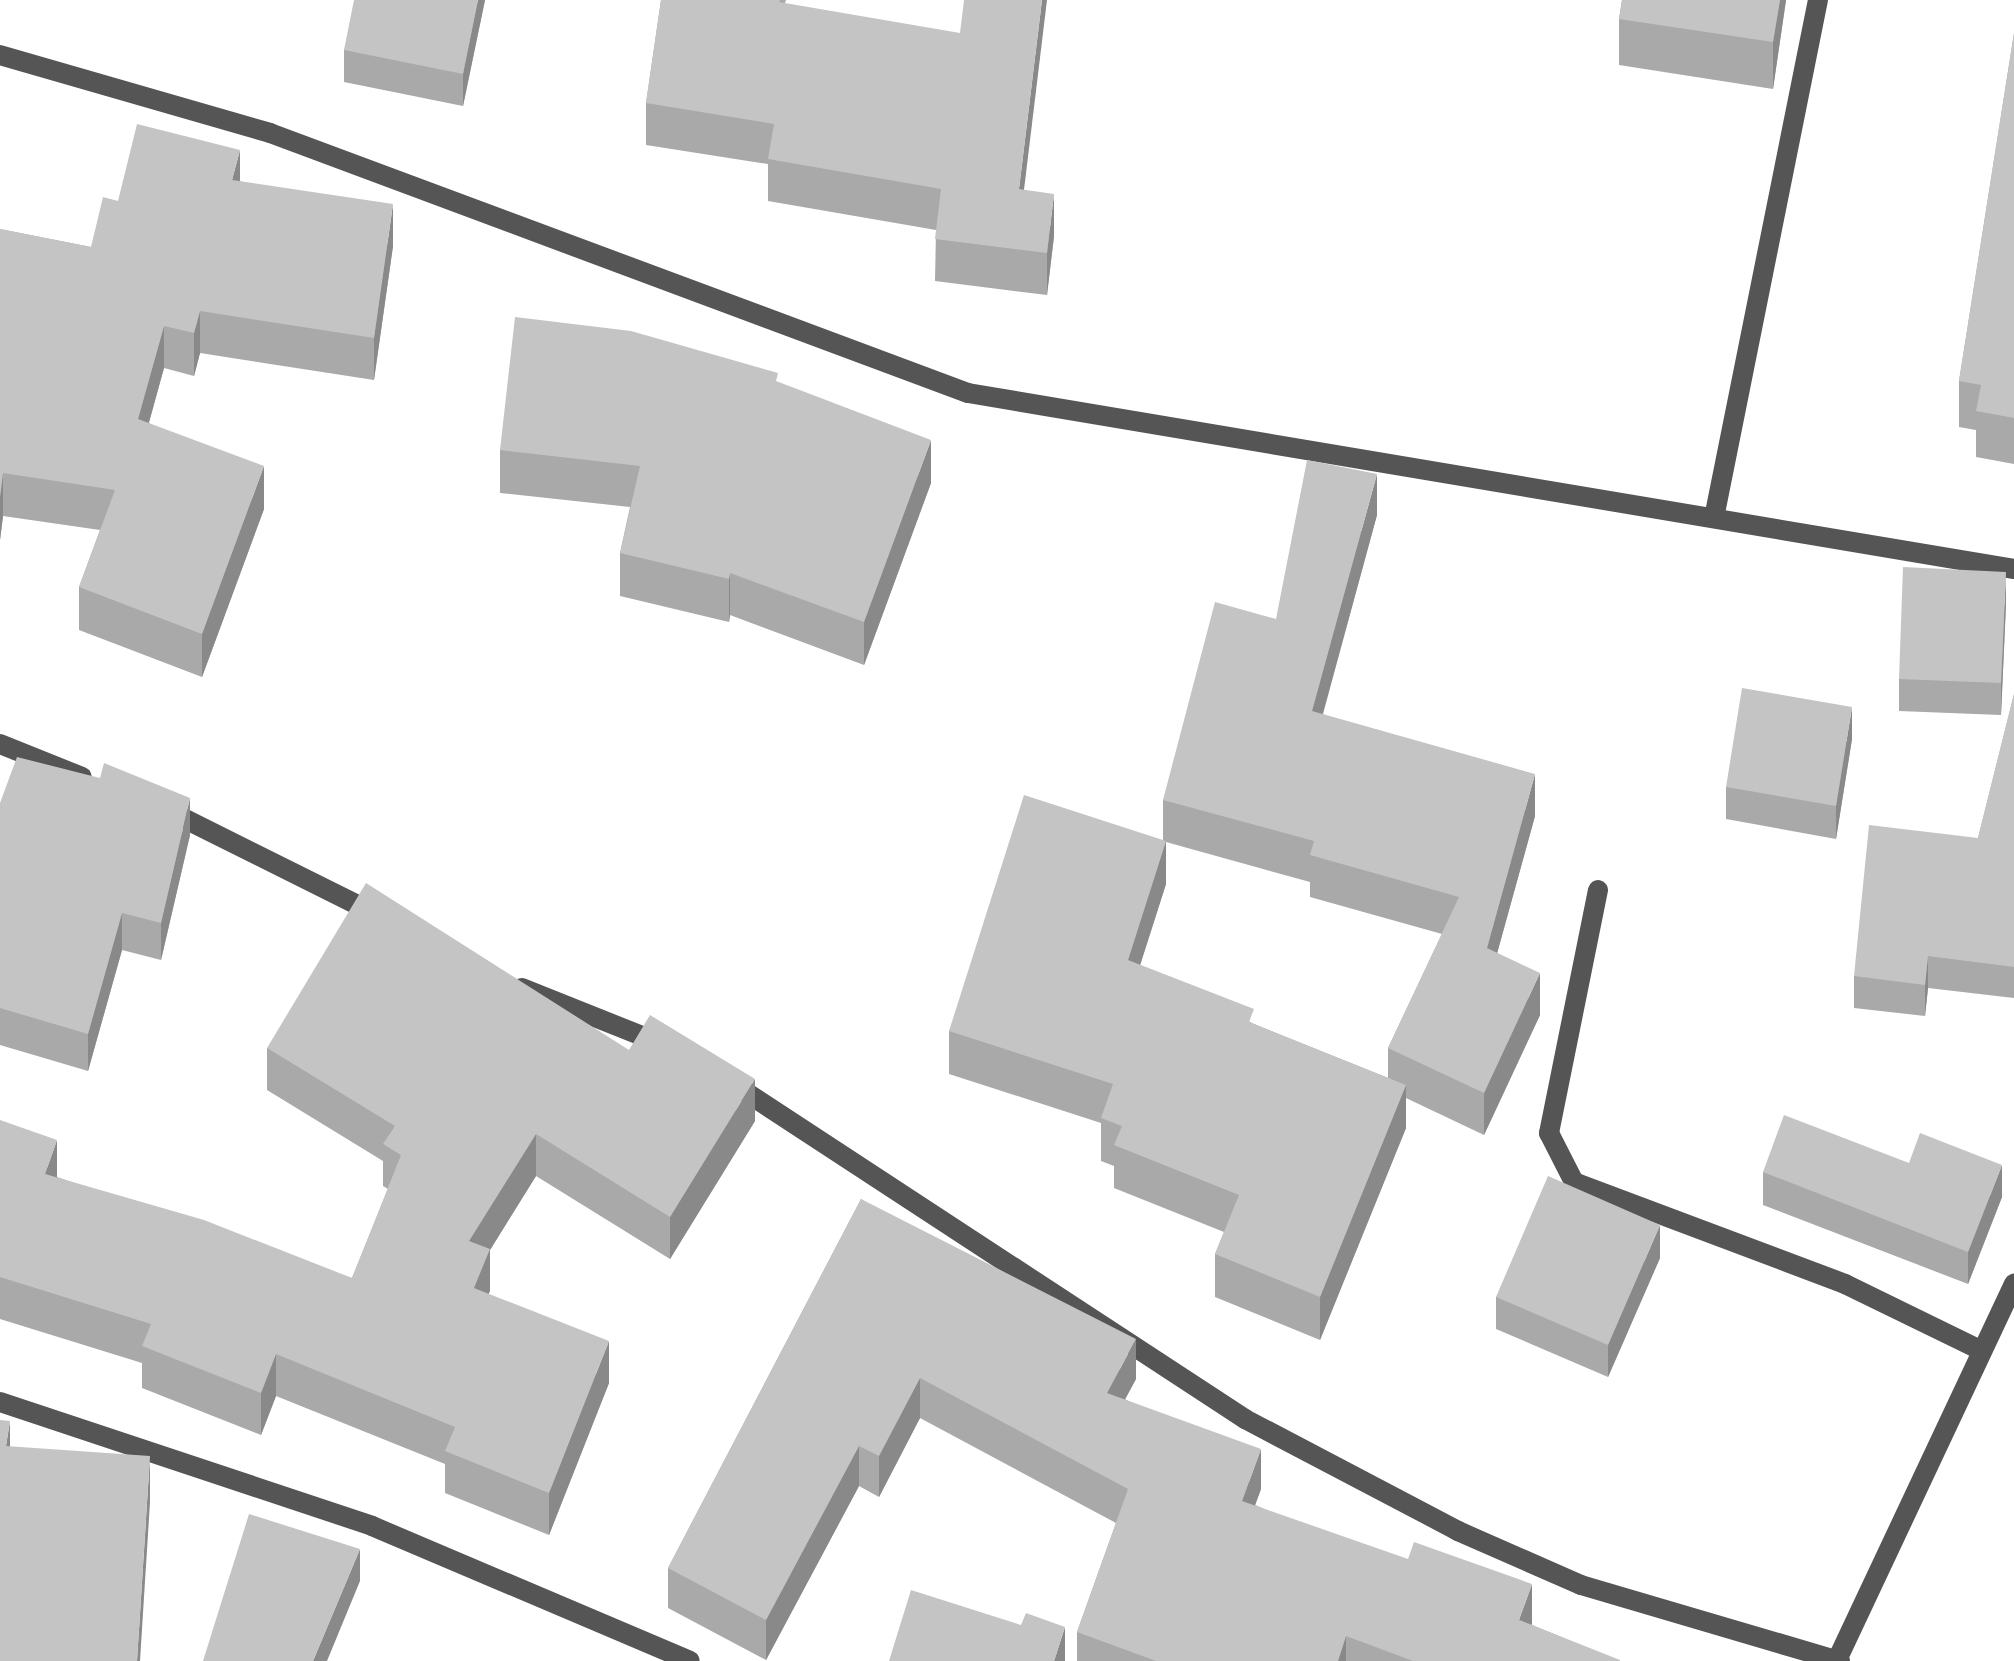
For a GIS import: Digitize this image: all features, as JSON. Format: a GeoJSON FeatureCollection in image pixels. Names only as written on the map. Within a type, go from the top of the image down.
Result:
{"type":"FeatureCollection","features":[{"type":"Feature","properties":{"kind":"street"},"geometry":{"type":"LineString","coordinates":[[1714,518],[1818,0]]}},
{"type":"Feature","properties":{"kind":"street"},"geometry":{"type":"LineString","coordinates":[[0,55],[270,133],[968,393],[2014,569]]}},
{"type":"Feature","properties":{"kind":"street"},"geometry":{"type":"LineString","coordinates":[[0,744],[104,786]]}},
{"type":"Feature","properties":{"kind":"street"},"geometry":{"type":"LineString","coordinates":[[139,799],[401,927]]}},
{"type":"Feature","properties":{"kind":"street"},"geometry":{"type":"LineString","coordinates":[[1598,890],[1549,1133],[1574,1182],[1846,1284],[1978,1349]]}},
{"type":"Feature","properties":{"kind":"street"},"geometry":{"type":"LineString","coordinates":[[506,982],[680,1051]]}},
{"type":"Feature","properties":{"kind":"street"},"geometry":{"type":"LineString","coordinates":[[714,1072],[1245,1419],[1458,1532],[1581,1585],[1838,1660],[1978,1349],[2014,1284]]}},
{"type":"Feature","properties":{"kind":"street"},"geometry":{"type":"LineString","coordinates":[[0,1402],[372,1526],[690,1661]]}},
{"type":"Feature","properties":{"kind":"building"},"geometry":{"type":"Polygon","coordinates":[[[354,0],[478,0],[463,74],[344,50],[354,0]]]}},
{"type":"Feature","properties":{"kind":"building"},"geometry":{"type":"Polygon","coordinates":[[[661,0],[780,0],[960,33],[964,0],[1042,0],[1019,189],[1054,194],[1047,253],[935,239],[941,189],[768,159],[774,124],[646,103],[661,0]]]}},
{"type":"Feature","properties":{"kind":"building"},"geometry":{"type":"Polygon","coordinates":[[[1622,0],[1780,0],[1773,42],[1619,19],[1622,0]]]}},
{"type":"Feature","properties":{"kind":"building"},"geometry":{"type":"Polygon","coordinates":[[[2014,33],[2014,418],[1976,411],[1981,385],[1959,381],[2014,33]]]}},
{"type":"Feature","properties":{"kind":"building"},"geometry":{"type":"Polygon","coordinates":[[[137,124],[240,150],[232,180],[393,204],[374,338],[200,311],[194,333],[164,326],[138,419],[264,466],[202,634],[79,587],[115,490],[3,473],[0,497],[0,229],[91,247],[103,197],[118,201],[137,124]]]}},
{"type":"Feature","properties":{"kind":"building"},"geometry":{"type":"Polygon","coordinates":[[[515,317],[631,331],[778,373],[776,381],[931,440],[864,622],[730,573],[729,579],[620,553],[640,466],[500,450],[515,317]]]}},
{"type":"Feature","properties":{"kind":"building"},"geometry":{"type":"Polygon","coordinates":[[[1307,460],[1377,474],[1312,711],[1535,774],[1487,948],[1540,973],[1484,1093],[1388,1048],[1459,897],[1310,855],[1314,841],[1163,800],[1215,602],[1276,619],[1307,460]]]}},
{"type":"Feature","properties":{"kind":"building"},"geometry":{"type":"Polygon","coordinates":[[[1903,567],[2006,572],[2001,683],[1899,679],[1903,567]]]}},
{"type":"Feature","properties":{"kind":"building"},"geometry":{"type":"Polygon","coordinates":[[[1742,688],[1852,707],[1836,806],[1726,787],[1742,688]]]}},
{"type":"Feature","properties":{"kind":"building"},"geometry":{"type":"Polygon","coordinates":[[[2014,694],[2014,967],[1928,956],[1925,985],[1854,976],[1869,825],[1978,838],[2014,694]]]}},
{"type":"Feature","properties":{"kind":"building"},"geometry":{"type":"Polygon","coordinates":[[[17,757],[100,778],[104,763],[190,798],[161,923],[122,913],[88,1034],[0,1008],[0,803],[17,757]]]}},
{"type":"Feature","properties":{"kind":"building"},"geometry":{"type":"Polygon","coordinates":[[[1024,795],[1166,841],[1128,960],[1254,1009],[1249,1022],[1406,1085],[1320,1297],[1215,1254],[1239,1195],[1114,1145],[1122,1126],[1101,1118],[1113,1084],[949,1031],[1024,795]]]}},
{"type":"Feature","properties":{"kind":"building"},"geometry":{"type":"Polygon","coordinates":[[[366,883],[629,1050],[650,1015],[755,1079],[670,1217],[536,1134],[469,1241],[490,1249],[474,1288],[609,1341],[549,1493],[445,1451],[455,1427],[276,1354],[261,1393],[142,1346],[151,1324],[0,1277],[0,1120],[57,1140],[45,1174],[204,1220],[352,1278],[401,1155],[383,1144],[395,1126],[267,1048],[366,883]]]}},
{"type":"Feature","properties":{"kind":"building"},"geometry":{"type":"Polygon","coordinates":[[[1784,1115],[1909,1163],[1920,1133],[2002,1165],[1968,1252],[1763,1172],[1784,1115]]]}},
{"type":"Feature","properties":{"kind":"building"},"geometry":{"type":"Polygon","coordinates":[[[1548,1176],[1660,1225],[1608,1345],[1496,1297],[1548,1176]]]}},
{"type":"Feature","properties":{"kind":"building"},"geometry":{"type":"Polygon","coordinates":[[[861,1199],[1136,1339],[1107,1393],[1261,1449],[1242,1501],[1408,1559],[1414,1542],[1532,1584],[1519,1620],[1620,1661],[1413,1661],[1346,1636],[1338,1661],[1156,1661],[1077,1632],[1128,1489],[920,1378],[879,1456],[859,1446],[766,1620],[668,1568],[861,1199]]]}},
{"type":"Feature","properties":{"kind":"building"},"geometry":{"type":"Polygon","coordinates":[[[0,1420],[10,1421],[6,1446],[150,1456],[137,1661],[0,1661],[0,1420]]]}},
{"type":"Feature","properties":{"kind":"building"},"geometry":{"type":"Polygon","coordinates":[[[249,1514],[360,1549],[313,1661],[203,1661],[249,1514]]]}},
{"type":"Feature","properties":{"kind":"building"},"geometry":{"type":"Polygon","coordinates":[[[911,1590],[1021,1625],[1026,1613],[1065,1627],[1054,1661],[889,1661],[911,1590]]]}}]}
